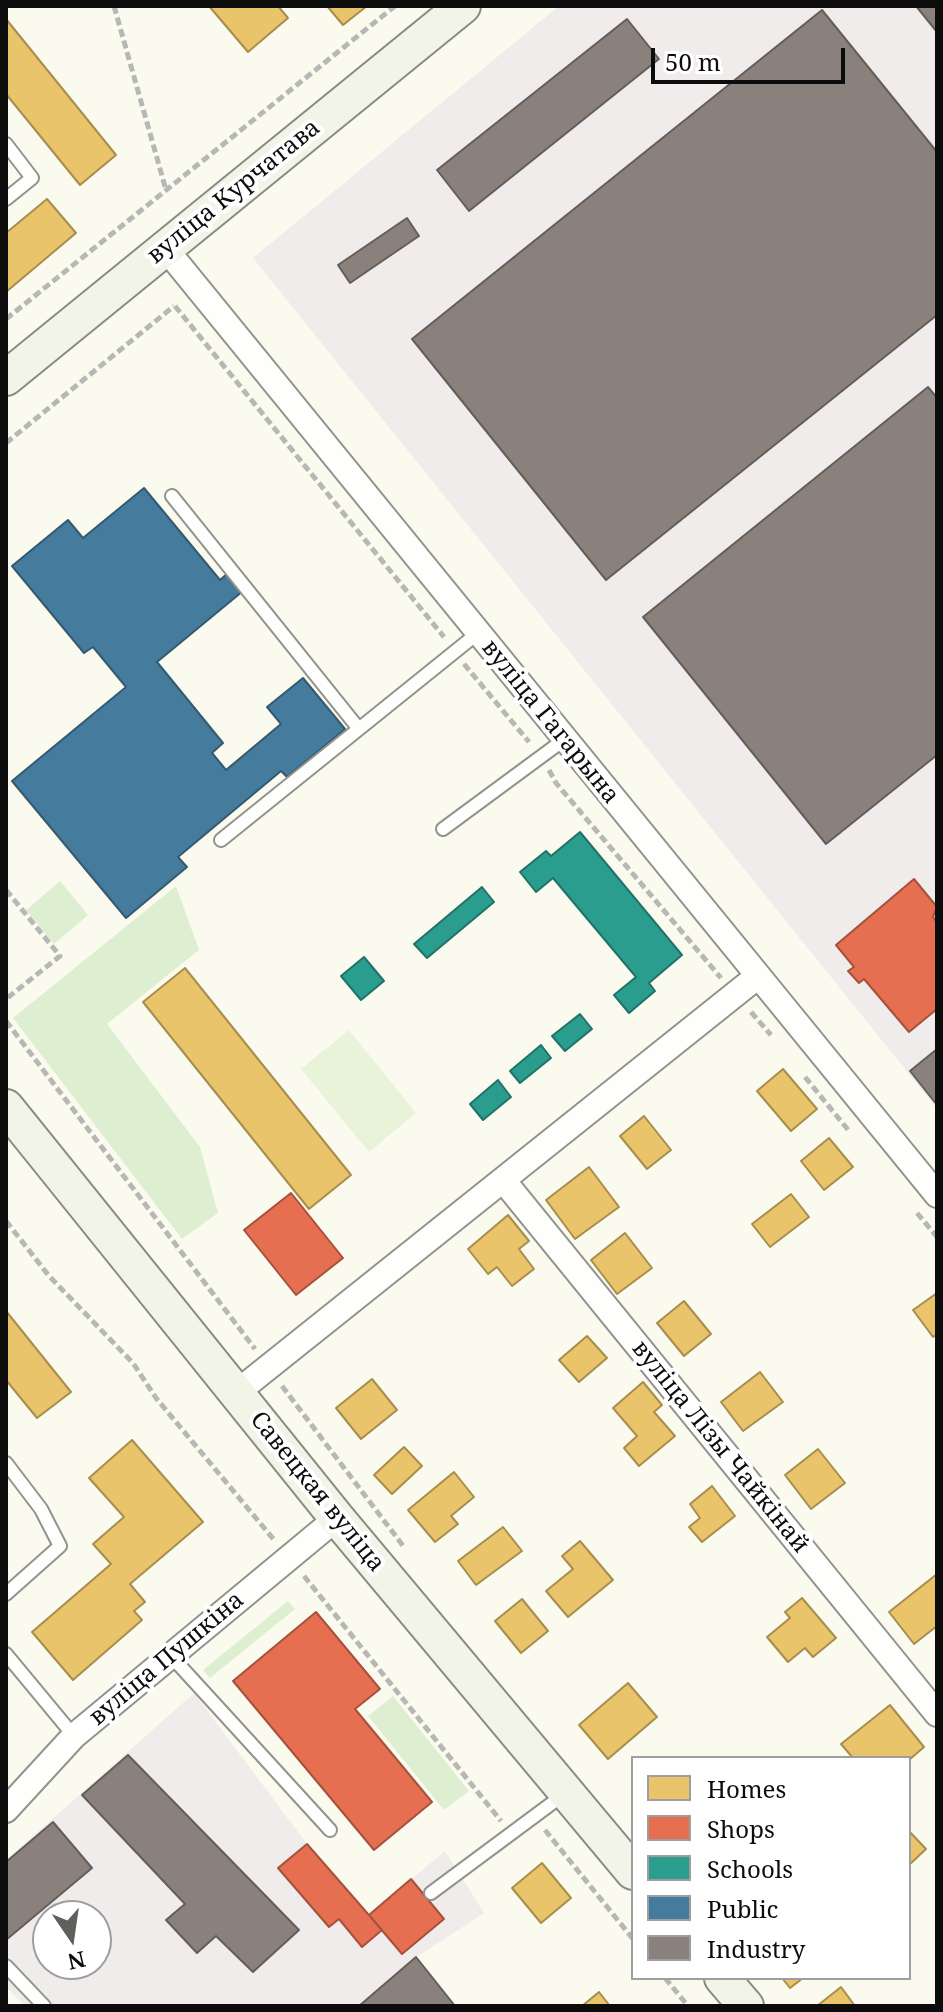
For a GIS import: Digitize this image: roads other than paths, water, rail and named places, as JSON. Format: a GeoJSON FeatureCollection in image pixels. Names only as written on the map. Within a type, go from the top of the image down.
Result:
{"type":"FeatureCollection","features":[{"type":"Feature","properties":{"kind":"main road","name":"вуліца Курчатава"},"geometry":{"type":"LineString","coordinates":[[6,378],[463,6]]}},
{"type":"Feature","properties":{"kind":"main road","name":"Савецкая вуліца"},"geometry":{"type":"LineString","coordinates":[[6,1107],[337,1518],[631,1870]]}},
{"type":"Feature","properties":{"kind":"main road"},"geometry":{"type":"LineString","coordinates":[[724,1980],[746,2006]]}},
{"type":"Feature","properties":{"kind":"street","name":"вуліца Гагарына"},"geometry":{"type":"LineString","coordinates":[[165,248],[937,1195]]}},
{"type":"Feature","properties":{"kind":"street"},"geometry":{"type":"LineString","coordinates":[[236,1393],[758,976]]}},
{"type":"Feature","properties":{"kind":"street","name":"вуліца Лізы Чайкінай"},"geometry":{"type":"LineString","coordinates":[[503,1180],[937,1714]]}},
{"type":"Feature","properties":{"kind":"street","name":"вуліца Пушкіна"},"geometry":{"type":"LineString","coordinates":[[6,1810],[74,1736],[337,1518]]}},
{"type":"Feature","properties":{"kind":"lane"},"geometry":{"type":"LineString","coordinates":[[6,144],[32,178],[6,199]]}},
{"type":"Feature","properties":{"kind":"lane"},"geometry":{"type":"LineString","coordinates":[[172,496],[359,729]]}},
{"type":"Feature","properties":{"kind":"lane"},"geometry":{"type":"LineString","coordinates":[[221,840],[478,633]]}},
{"type":"Feature","properties":{"kind":"lane"},"geometry":{"type":"LineString","coordinates":[[443,829],[565,739]]}},
{"type":"Feature","properties":{"kind":"lane"},"geometry":{"type":"LineString","coordinates":[[6,1463],[41,1509],[60,1546],[6,1594]]}},
{"type":"Feature","properties":{"kind":"lane"},"geometry":{"type":"LineString","coordinates":[[6,1654],[74,1736]]}},
{"type":"Feature","properties":{"kind":"lane"},"geometry":{"type":"LineString","coordinates":[[171,1656],[330,1830]]}},
{"type":"Feature","properties":{"kind":"lane"},"geometry":{"type":"LineString","coordinates":[[431,1893],[567,1793]]}},
{"type":"Feature","properties":{"kind":"lane"},"geometry":{"type":"LineString","coordinates":[[6,1966],[44,2006]]}}]}
